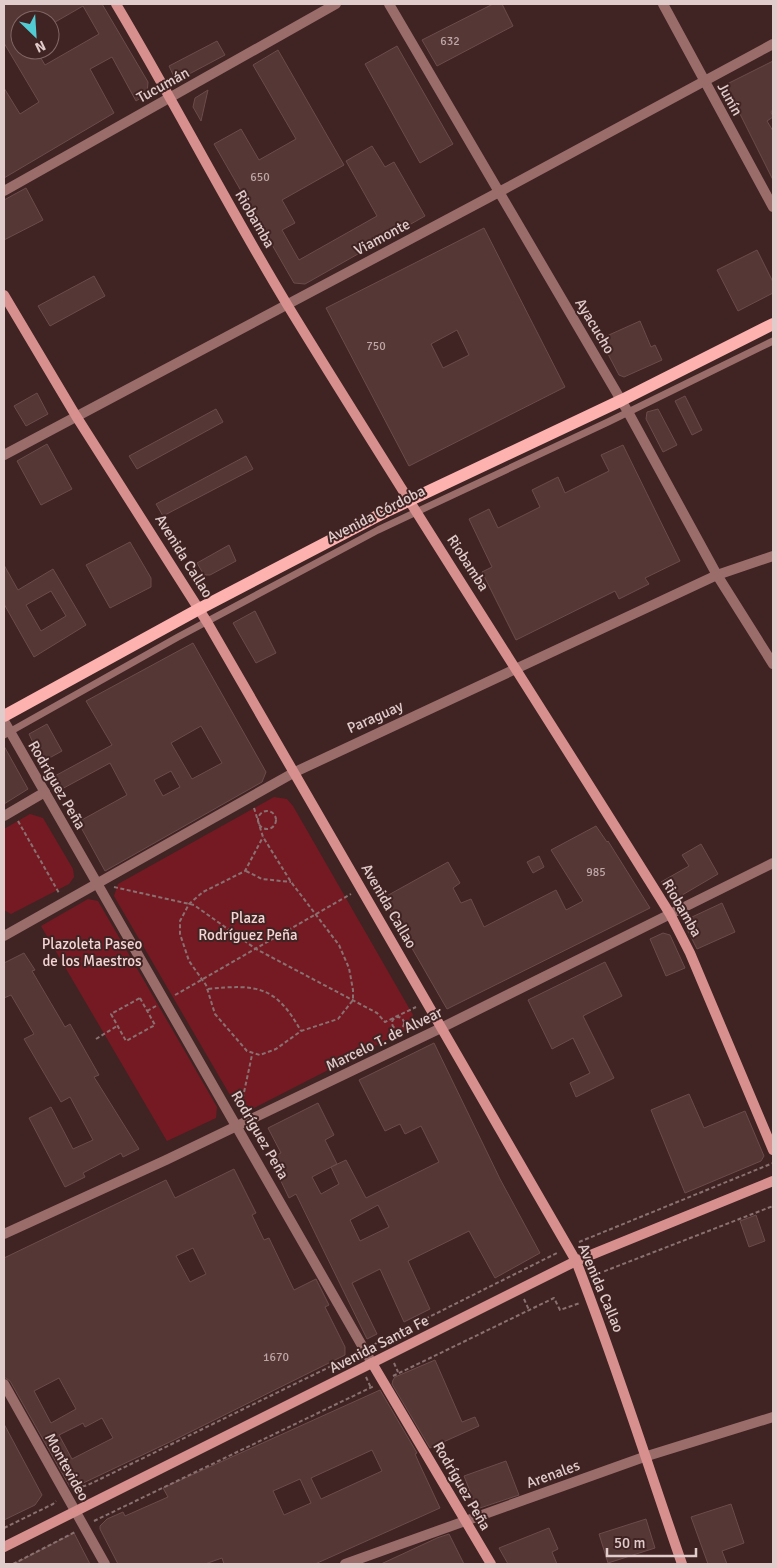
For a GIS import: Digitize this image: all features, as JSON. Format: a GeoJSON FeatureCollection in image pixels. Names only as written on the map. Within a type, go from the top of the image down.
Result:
{"type":"FeatureCollection","features":[{"type":"Feature","properties":{"kind":"main road","name":"Riobamba"},"geometry":{"type":"LineString","coordinates":[[116,4],[172,98],[186,129],[287,304],[413,506],[518,669],[670,914],[690,953],[773,1150]]}},
{"type":"Feature","properties":{"kind":"main road","name":"Avenida Callao"},"geometry":{"type":"LineString","coordinates":[[4,295],[76,416],[199,609],[295,772],[576,1261],[610,1348],[644,1457],[682,1564]]}},
{"type":"Feature","properties":{"kind":"main road","name":"Avenida Córdoba"},"geometry":{"type":"LineString","coordinates":[[4,716],[199,609],[413,506],[773,324]]}},
{"type":"Feature","properties":{"kind":"main road","name":"Avenida Santa Fe"},"geometry":{"type":"LineString","coordinates":[[4,1547],[576,1261],[773,1181]]}},
{"type":"Feature","properties":{"kind":"main road","name":"Rodríguez Peña"},"geometry":{"type":"LineString","coordinates":[[372,1363],[385,1382],[491,1564]]}},
{"type":"Feature","properties":{"kind":"street","name":"Tucumán"},"geometry":{"type":"LineString","coordinates":[[4,191],[336,4]]}},
{"type":"Feature","properties":{"kind":"street","name":"Ayacucho"},"geometry":{"type":"LineString","coordinates":[[389,4],[622,400],[717,575],[773,664]]}},
{"type":"Feature","properties":{"kind":"street","name":"Junín"},"geometry":{"type":"LineString","coordinates":[[663,4],[773,207]]}},
{"type":"Feature","properties":{"kind":"street","name":"Viamonte"},"geometry":{"type":"LineString","coordinates":[[4,455],[773,44]]}},
{"type":"Feature","properties":{"kind":"street","name":"Paraguay"},"geometry":{"type":"LineString","coordinates":[[4,936],[295,772],[717,575],[773,556]]}},
{"type":"Feature","properties":{"kind":"street","name":"Rodríguez Peña"},"geometry":{"type":"LineString","coordinates":[[4,721],[7,733],[44,792],[238,1126],[372,1363]]}},
{"type":"Feature","properties":{"kind":"street"},"geometry":{"type":"LineString","coordinates":[[8,813],[44,792]]}},
{"type":"Feature","properties":{"kind":"street","name":"Marcelo T. de Alvear"},"geometry":{"type":"LineString","coordinates":[[4,1234],[238,1126],[441,1028],[773,863]]}},
{"type":"Feature","properties":{"kind":"street","name":"Montevideo"},"geometry":{"type":"LineString","coordinates":[[4,1384],[82,1527],[105,1564]]}},
{"type":"Feature","properties":{"kind":"street","name":"Arenales"},"geometry":{"type":"LineString","coordinates":[[345,1564],[644,1457],[773,1416]]}},
{"type":"Feature","properties":{"kind":"lane","name":"Avenida Córdoba"},"geometry":{"type":"LineString","coordinates":[[7,733],[413,506],[628,412],[773,341]]}},
{"type":"Feature","properties":{"kind":"path"},"geometry":{"type":"LineString","coordinates":[[250,796],[263,837],[291,882],[315,915],[332,934],[344,956],[352,979],[353,1000],[338,1019],[302,1031],[269,1053],[252,1054],[233,1038],[214,1014],[207,989],[188,961],[180,934],[180,921],[189,904],[203,892],[245,871],[263,837]]}},
{"type":"Feature","properties":{"kind":"path"},"geometry":{"type":"LineString","coordinates":[[266,811],[274,814],[276,819],[272,827],[267,828],[258,822],[261,814],[266,811]]}},
{"type":"Feature","properties":{"kind":"path"},"geometry":{"type":"LineString","coordinates":[[8,813],[64,902]]}},
{"type":"Feature","properties":{"kind":"path"},"geometry":{"type":"LineString","coordinates":[[245,871],[262,879],[291,882]]}},
{"type":"Feature","properties":{"kind":"path"},"geometry":{"type":"LineString","coordinates":[[96,884],[189,904],[256,949],[377,1013],[385,1022],[426,1002]]}},
{"type":"Feature","properties":{"kind":"path"},"geometry":{"type":"LineString","coordinates":[[165,1001],[362,888]]}},
{"type":"Feature","properties":{"kind":"path"},"geometry":{"type":"LineString","coordinates":[[207,989],[242,988],[267,991],[285,1005],[302,1031]]}},
{"type":"Feature","properties":{"kind":"path"},"geometry":{"type":"LineString","coordinates":[[140,998],[155,1025],[126,1041],[118,1026],[111,1014],[140,998]]}},
{"type":"Feature","properties":{"kind":"path"},"geometry":{"type":"LineString","coordinates":[[396,1017],[404,1021],[402,1028],[398,1029],[393,1025],[392,1022],[396,1017]]}},
{"type":"Feature","properties":{"kind":"path"},"geometry":{"type":"LineString","coordinates":[[96,1039],[118,1026]]}},
{"type":"Feature","properties":{"kind":"path"},"geometry":{"type":"LineString","coordinates":[[238,1126],[252,1054]]}},
{"type":"Feature","properties":{"kind":"path"},"geometry":{"type":"LineString","coordinates":[[592,1282],[592,1276],[611,1266],[773,1206]]}},
{"type":"Feature","properties":{"kind":"path"},"geometry":{"type":"LineString","coordinates":[[13,1564],[82,1527],[385,1382],[554,1298],[560,1310],[591,1298]]}},
{"type":"Feature","properties":{"kind":"path"},"geometry":{"type":"LineString","coordinates":[[4,1528],[53,1504],[63,1492],[88,1485],[354,1355]]}},
{"type":"Feature","properties":{"kind":"green space","name":"Plaza Rodríguez Peña"},"geometry":{"type":"Polygon","coordinates":[[[274,797],[287,799],[293,806],[413,1015],[410,1028],[246,1112],[237,1107],[114,896],[118,884],[274,797]]]}},
{"type":"Feature","properties":{"kind":"green space"},"geometry":{"type":"Polygon","coordinates":[[[30,814],[43,818],[73,869],[74,877],[69,884],[11,914],[4,910],[4,829],[30,814]]]}},
{"type":"Feature","properties":{"kind":"green space","name":"Plazoleta Paseo de los Maestros"},"geometry":{"type":"Polygon","coordinates":[[[88,899],[98,901],[217,1107],[216,1118],[167,1141],[41,926],[88,899]]]}},
{"type":"Feature","properties":{"kind":"building"},"geometry":{"type":"Polygon","coordinates":[[[4,4],[102,4],[148,82],[147,94],[136,101],[112,57],[90,69],[114,113],[4,178],[4,88],[20,114],[39,102],[14,60],[42,60],[45,65],[54,60],[60,60],[60,56],[99,34],[83,6],[60,19],[60,10],[10,10],[10,53],[4,43],[4,4]]]}},
{"type":"Feature","properties":{"kind":"building"},"geometry":{"type":"Polygon","coordinates":[[[493,4],[502,4],[513,26],[437,66],[422,40],[493,4]]]}},
{"type":"Feature","properties":{"kind":"building"},"geometry":{"type":"Polygon","coordinates":[[[217,41],[225,55],[176,81],[169,66],[217,41]]]}},
{"type":"Feature","properties":{"kind":"building"},"geometry":{"type":"Polygon","coordinates":[[[397,46],[453,144],[420,163],[365,64],[397,46]]]}},
{"type":"Feature","properties":{"kind":"building"},"geometry":{"type":"Polygon","coordinates":[[[278,50],[344,165],[282,200],[295,223],[282,230],[299,260],[377,216],[346,161],[372,146],[385,167],[394,162],[425,216],[305,284],[294,283],[214,144],[241,129],[259,160],[296,139],[253,65],[278,50]]]}},
{"type":"Feature","properties":{"kind":"building"},"geometry":{"type":"Polygon","coordinates":[[[773,61],[773,109],[771,112],[773,117],[767,121],[773,131],[773,180],[740,114],[738,115],[725,91],[727,84],[773,61]]]}},
{"type":"Feature","properties":{"kind":"building"},"geometry":{"type":"Polygon","coordinates":[[[208,90],[201,121],[193,107],[195,98],[208,90]]]}},
{"type":"Feature","properties":{"kind":"building"},"geometry":{"type":"Polygon","coordinates":[[[26,188],[43,220],[4,240],[4,200],[26,188]]]}},
{"type":"Feature","properties":{"kind":"building"},"geometry":{"type":"Polygon","coordinates":[[[484,228],[565,387],[409,466],[326,308],[484,228]],[[457,330],[431,344],[443,368],[469,355],[457,330]]]}},
{"type":"Feature","properties":{"kind":"building"},"geometry":{"type":"Polygon","coordinates":[[[757,250],[773,282],[773,293],[738,311],[717,270],[757,250]]]}},
{"type":"Feature","properties":{"kind":"building"},"geometry":{"type":"Polygon","coordinates":[[[94,276],[105,296],[50,326],[38,306],[94,276]]]}},
{"type":"Feature","properties":{"kind":"building"},"geometry":{"type":"Polygon","coordinates":[[[640,321],[651,347],[655,345],[662,360],[624,377],[619,375],[600,339],[640,321]]]}},
{"type":"Feature","properties":{"kind":"building"},"geometry":{"type":"Polygon","coordinates":[[[37,393],[48,414],[26,426],[14,406],[37,393]]]}},
{"type":"Feature","properties":{"kind":"building"},"geometry":{"type":"Polygon","coordinates":[[[685,396],[702,430],[692,435],[675,401],[685,396]]]}},
{"type":"Feature","properties":{"kind":"building"},"geometry":{"type":"Polygon","coordinates":[[[216,409],[223,422],[137,469],[129,456],[216,409]]]}},
{"type":"Feature","properties":{"kind":"building"},"geometry":{"type":"Polygon","coordinates":[[[658,409],[677,445],[663,452],[646,419],[647,412],[658,409]]]}},
{"type":"Feature","properties":{"kind":"building"},"geometry":{"type":"Polygon","coordinates":[[[47,444],[72,489],[41,505],[17,461],[47,444]]]}},
{"type":"Feature","properties":{"kind":"building"},"geometry":{"type":"Polygon","coordinates":[[[623,445],[680,561],[645,578],[649,584],[619,599],[615,591],[516,640],[482,572],[492,567],[469,519],[489,509],[498,528],[540,507],[532,490],[558,477],[565,493],[609,471],[601,455],[623,445]]]}},
{"type":"Feature","properties":{"kind":"building"},"geometry":{"type":"Polygon","coordinates":[[[246,456],[253,469],[163,516],[156,504],[246,456]]]}},
{"type":"Feature","properties":{"kind":"building"},"geometry":{"type":"Polygon","coordinates":[[[130,542],[151,578],[151,587],[110,608],[86,565],[130,542]]]}},
{"type":"Feature","properties":{"kind":"building"},"geometry":{"type":"Polygon","coordinates":[[[229,545],[236,561],[210,575],[204,575],[197,563],[229,545]]]}},
{"type":"Feature","properties":{"kind":"building"},"geometry":{"type":"Polygon","coordinates":[[[4,565],[18,590],[53,569],[86,625],[34,657],[4,604],[4,565]],[[51,591],[26,605],[41,631],[66,616],[51,591]]]}},
{"type":"Feature","properties":{"kind":"building"},"geometry":{"type":"Polygon","coordinates":[[[255,611],[276,653],[256,663],[233,623],[255,611]]]}},
{"type":"Feature","properties":{"kind":"building"},"geometry":{"type":"Polygon","coordinates":[[[193,643],[266,772],[262,782],[105,871],[78,822],[127,795],[110,763],[60,790],[53,777],[112,745],[86,701],[193,643]],[[201,726],[171,743],[192,779],[222,763],[201,726]],[[171,771],[154,780],[163,796],[180,787],[171,771]]]}},
{"type":"Feature","properties":{"kind":"building"},"geometry":{"type":"Polygon","coordinates":[[[47,724],[62,751],[42,762],[29,734],[47,724]]]}},
{"type":"Feature","properties":{"kind":"building"},"geometry":{"type":"Polygon","coordinates":[[[4,746],[28,789],[4,804],[4,746]]]}},
{"type":"Feature","properties":{"kind":"building"},"geometry":{"type":"Polygon","coordinates":[[[596,826],[608,841],[650,908],[447,1009],[383,898],[448,862],[460,883],[453,888],[461,903],[471,899],[484,927],[556,890],[566,910],[583,901],[551,850],[596,826]]]}},
{"type":"Feature","properties":{"kind":"building"},"geometry":{"type":"Polygon","coordinates":[[[701,844],[718,874],[672,901],[661,882],[689,866],[682,855],[701,844]]]}},
{"type":"Feature","properties":{"kind":"building"},"geometry":{"type":"Polygon","coordinates":[[[539,856],[544,867],[533,873],[527,862],[539,856]]]}},
{"type":"Feature","properties":{"kind":"building"},"geometry":{"type":"Polygon","coordinates":[[[722,903],[735,932],[697,949],[687,929],[692,917],[722,903]]]}},
{"type":"Feature","properties":{"kind":"building"},"geometry":{"type":"Polygon","coordinates":[[[663,933],[670,935],[685,968],[666,976],[650,939],[663,933]]]}},
{"type":"Feature","properties":{"kind":"building"},"geometry":{"type":"Polygon","coordinates":[[[24,953],[35,970],[32,971],[65,1027],[70,1024],[99,1075],[94,1077],[139,1149],[123,1157],[121,1153],[83,1173],[85,1177],[65,1187],[29,1118],[51,1107],[73,1149],[93,1140],[70,1097],[61,1102],[24,1039],[34,1034],[11,995],[4,998],[4,963],[24,953]]]}},
{"type":"Feature","properties":{"kind":"building"},"geometry":{"type":"Polygon","coordinates":[[[605,962],[622,996],[583,1016],[614,1078],[576,1097],[570,1083],[590,1073],[573,1038],[552,1049],[528,1000],[605,962]]]}},
{"type":"Feature","properties":{"kind":"building"},"geometry":{"type":"Polygon","coordinates":[[[434,1043],[500,1179],[540,1253],[495,1278],[469,1231],[408,1261],[430,1309],[404,1322],[380,1269],[352,1283],[377,1334],[367,1339],[296,1194],[289,1198],[270,1158],[281,1153],[268,1128],[318,1103],[334,1135],[325,1140],[337,1164],[333,1166],[346,1160],[366,1198],[439,1162],[421,1126],[405,1134],[400,1124],[385,1131],[359,1080],[434,1043]],[[331,1167],[312,1177],[321,1194],[339,1184],[331,1167]],[[378,1205],[350,1220],[360,1241],[389,1227],[378,1205]]]}},
{"type":"Feature","properties":{"kind":"building"},"geometry":{"type":"Polygon","coordinates":[[[689,1094],[704,1128],[745,1111],[764,1156],[761,1161],[685,1193],[651,1110],[689,1094]]]}},
{"type":"Feature","properties":{"kind":"building"},"geometry":{"type":"Polygon","coordinates":[[[234,1169],[256,1213],[252,1215],[264,1240],[269,1238],[294,1290],[316,1279],[329,1305],[325,1307],[345,1347],[345,1355],[174,1440],[79,1485],[70,1487],[10,1381],[4,1377],[4,1258],[166,1180],[175,1198],[234,1169]],[[193,1248],[176,1256],[190,1282],[206,1274],[193,1248]],[[59,1378],[34,1391],[51,1423],[76,1409],[59,1378]],[[102,1418],[85,1427],[83,1423],[59,1435],[72,1459],[113,1438],[102,1418]]]}},
{"type":"Feature","properties":{"kind":"building"},"geometry":{"type":"Polygon","coordinates":[[[756,1215],[765,1241],[749,1247],[740,1221],[756,1215]]]}},
{"type":"Feature","properties":{"kind":"building"},"geometry":{"type":"Polygon","coordinates":[[[435,1360],[462,1422],[475,1417],[479,1426],[430,1448],[392,1384],[395,1377],[435,1360]]]}},
{"type":"Feature","properties":{"kind":"building"},"geometry":{"type":"Polygon","coordinates":[[[380,1390],[417,1453],[415,1454],[440,1508],[315,1564],[224,1564],[222,1558],[205,1564],[118,1564],[100,1526],[107,1519],[123,1512],[125,1516],[168,1497],[163,1488],[380,1390]],[[372,1450],[311,1478],[321,1499],[382,1471],[372,1450]],[[300,1479],[273,1491],[284,1515],[311,1503],[300,1479]]]}},
{"type":"Feature","properties":{"kind":"building"},"geometry":{"type":"Polygon","coordinates":[[[4,1424],[42,1495],[35,1505],[4,1520],[4,1424]]]}},
{"type":"Feature","properties":{"kind":"building"},"geometry":{"type":"Polygon","coordinates":[[[506,1461],[519,1495],[477,1509],[464,1476],[506,1461]]]}},
{"type":"Feature","properties":{"kind":"building"},"geometry":{"type":"Polygon","coordinates":[[[731,1504],[744,1543],[722,1551],[727,1564],[708,1564],[691,1517],[731,1504]]]}},
{"type":"Feature","properties":{"kind":"building"},"geometry":{"type":"Polygon","coordinates":[[[646,1519],[655,1548],[608,1563],[599,1534],[646,1519]]]}},
{"type":"Feature","properties":{"kind":"building"},"geometry":{"type":"Polygon","coordinates":[[[549,1528],[558,1549],[552,1552],[557,1564],[508,1564],[499,1548],[549,1528]]]}},
{"type":"Feature","properties":{"kind":"building"},"geometry":{"type":"Polygon","coordinates":[[[74,1533],[90,1564],[14,1564],[74,1533]]]}},
{"type":"Feature","properties":{"kind":"building"},"geometry":{"type":"Polygon","coordinates":[[[449,1534],[464,1564],[381,1564],[437,1538],[449,1534]]]}}]}
